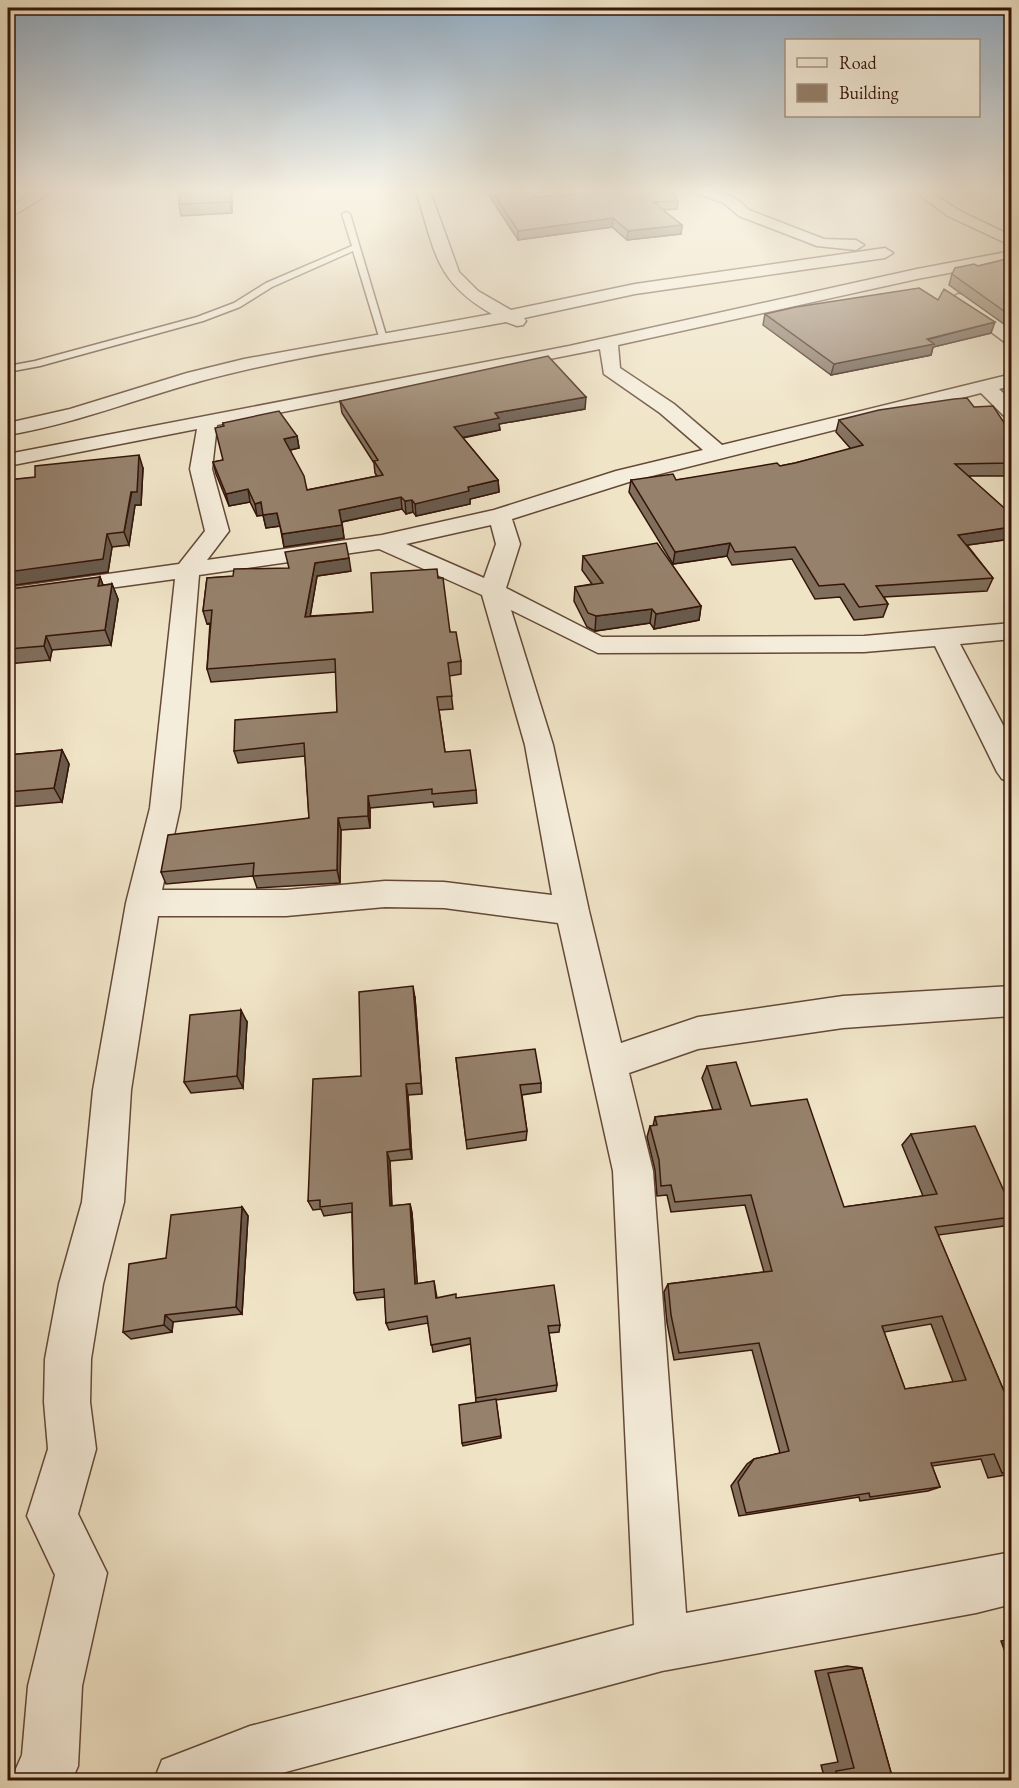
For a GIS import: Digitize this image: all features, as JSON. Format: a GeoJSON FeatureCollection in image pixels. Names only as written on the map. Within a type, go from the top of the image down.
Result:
{"type":"FeatureCollection","features":[{"type":"Feature","properties":{"kind":"street"},"geometry":{"type":"LineString","coordinates":[[452,274],[458,283],[481,301],[529,328]]}},
{"type":"Feature","properties":{"kind":"street"},"geometry":{"type":"LineString","coordinates":[[705,278],[714,274]]}},
{"type":"Feature","properties":{"kind":"street"},"geometry":{"type":"LineString","coordinates":[[8,429],[75,414],[204,374],[509,316],[635,289],[705,278],[746,274]]}},
{"type":"Feature","properties":{"kind":"street"},"geometry":{"type":"LineString","coordinates":[[8,460],[569,351],[853,274]]}},
{"type":"Feature","properties":{"kind":"street"},"geometry":{"type":"LineString","coordinates":[[922,274],[1011,339]]}},
{"type":"Feature","properties":{"kind":"street"},"geometry":{"type":"LineString","coordinates":[[549,339],[569,351]]}},
{"type":"Feature","properties":{"kind":"street"},"geometry":{"type":"LineString","coordinates":[[609,342],[611,370],[642,389],[692,427],[718,453]]}},
{"type":"Feature","properties":{"kind":"street"},"geometry":{"type":"LineString","coordinates":[[8,595],[382,542],[500,516],[624,476],[1011,380]]}},
{"type":"Feature","properties":{"kind":"street"},"geometry":{"type":"LineString","coordinates":[[985,386],[1011,413]]}},
{"type":"Feature","properties":{"kind":"street"},"geometry":{"type":"LineString","coordinates":[[39,1780],[50,1766],[55,1686],[81,1573],[52,1516],[72,1449],[67,1402],[68,1359],[81,1284],[103,1202],[112,1090],[143,903],[165,808],[188,568],[217,531],[206,496],[201,468],[207,420]]}},
{"type":"Feature","properties":{"kind":"street"},"geometry":{"type":"LineString","coordinates":[[500,516],[508,544],[493,591],[512,662],[539,745],[572,911],[633,1171],[662,1644]]}},
{"type":"Feature","properties":{"kind":"street"},"geometry":{"type":"LineString","coordinates":[[382,542],[493,591],[598,645],[864,644],[1011,631]]}},
{"type":"Feature","properties":{"kind":"street"},"geometry":{"type":"LineString","coordinates":[[944,637],[1011,772]]}},
{"type":"Feature","properties":{"kind":"street"},"geometry":{"type":"LineString","coordinates":[[143,903],[286,903],[385,894],[444,896],[572,911]]}},
{"type":"Feature","properties":{"kind":"street"},"geometry":{"type":"LineString","coordinates":[[608,1064],[710,1031],[843,1012],[1011,1001]]}},
{"type":"Feature","properties":{"kind":"street"},"geometry":{"type":"LineString","coordinates":[[182,1780],[250,1754],[662,1644],[975,1587],[1011,1578]]}},
{"type":"Feature","properties":{"kind":"lane"},"geometry":{"type":"LineString","coordinates":[[8,369],[36,364],[221,311],[251,298],[269,285],[293,274]]}},
{"type":"Feature","properties":{"kind":"lane"},"geometry":{"type":"LineString","coordinates":[[365,274],[385,340]]}},
{"type":"Feature","properties":{"kind":"building"},"geometry":{"type":"Polygon","coordinates":[[[953,274],[1011,274],[1011,316],[953,274]]]}},
{"type":"Feature","properties":{"kind":"building"},"geometry":{"type":"Polygon","coordinates":[[[919,288],[938,300],[944,289],[995,322],[927,339],[934,344],[834,364],[765,314],[796,307],[919,288]]]}},
{"type":"Feature","properties":{"kind":"building"},"geometry":{"type":"Polygon","coordinates":[[[548,356],[586,397],[495,413],[499,418],[454,427],[498,480],[468,487],[469,491],[415,504],[412,500],[405,501],[401,497],[339,510],[342,525],[282,534],[277,513],[263,515],[261,502],[255,504],[248,489],[226,494],[213,462],[223,460],[215,428],[224,426],[223,423],[279,411],[297,436],[284,439],[304,476],[307,490],[383,475],[374,461],[378,460],[340,401],[548,356]]]}},
{"type":"Feature","properties":{"kind":"building"},"geometry":{"type":"Polygon","coordinates":[[[967,398],[974,407],[993,406],[1011,433],[1011,435],[1005,435],[1011,445],[1011,463],[955,464],[1011,514],[1011,527],[958,535],[993,578],[876,586],[888,604],[859,607],[844,584],[819,586],[795,547],[735,552],[730,543],[675,552],[631,480],[673,474],[676,480],[777,463],[780,466],[795,463],[863,445],[839,420],[879,410],[967,398]]]}},
{"type":"Feature","properties":{"kind":"building"},"geometry":{"type":"Polygon","coordinates":[[[139,455],[137,492],[131,492],[124,532],[107,534],[103,559],[8,572],[8,480],[35,477],[35,466],[139,455]]]}},
{"type":"Feature","properties":{"kind":"building"},"geometry":{"type":"Polygon","coordinates":[[[346,543],[349,558],[315,563],[305,617],[373,612],[371,573],[437,569],[438,578],[443,578],[450,632],[456,632],[461,661],[448,663],[452,696],[437,697],[445,752],[470,750],[476,790],[432,794],[432,789],[368,796],[368,816],[338,818],[337,870],[253,876],[254,863],[161,872],[168,835],[309,818],[304,743],[234,751],[235,720],[337,712],[335,659],[207,669],[212,610],[203,611],[207,578],[233,576],[234,569],[289,568],[285,552],[346,543]]]}},
{"type":"Feature","properties":{"kind":"building"},"geometry":{"type":"Polygon","coordinates":[[[657,543],[701,606],[656,614],[652,609],[596,616],[588,613],[575,587],[603,583],[583,556],[657,543]]]}},
{"type":"Feature","properties":{"kind":"building"},"geometry":{"type":"Polygon","coordinates":[[[100,577],[98,586],[112,584],[105,630],[46,636],[44,646],[8,649],[10,589],[100,577]]]}},
{"type":"Feature","properties":{"kind":"building"},"geometry":{"type":"Polygon","coordinates":[[[62,750],[54,788],[8,792],[8,755],[62,750]]]}},
{"type":"Feature","properties":{"kind":"building"},"geometry":{"type":"Polygon","coordinates":[[[413,986],[421,1083],[406,1084],[410,1149],[387,1152],[390,1206],[410,1204],[415,1284],[434,1281],[436,1298],[456,1294],[456,1298],[554,1285],[560,1325],[548,1326],[557,1385],[476,1398],[470,1338],[431,1345],[427,1316],[386,1323],[384,1289],[354,1293],[352,1203],[320,1207],[320,1200],[308,1201],[313,1079],[361,1076],[359,992],[413,986]]]}},
{"type":"Feature","properties":{"kind":"building"},"geometry":{"type":"Polygon","coordinates":[[[241,1010],[237,1076],[184,1082],[190,1015],[241,1010]]]}},
{"type":"Feature","properties":{"kind":"building"},"geometry":{"type":"Polygon","coordinates":[[[535,1049],[541,1083],[520,1085],[527,1131],[466,1140],[456,1058],[535,1049]]]}},
{"type":"Feature","properties":{"kind":"building"},"geometry":{"type":"Polygon","coordinates":[[[736,1062],[751,1106],[807,1099],[844,1207],[937,1194],[911,1134],[975,1126],[1011,1207],[1011,1217],[935,1227],[1011,1408],[1011,1472],[1002,1473],[994,1454],[931,1463],[940,1487],[870,1497],[869,1493],[746,1513],[738,1482],[754,1459],[789,1451],[759,1343],[679,1353],[671,1315],[668,1284],[772,1271],[751,1195],[675,1202],[671,1185],[661,1186],[659,1160],[650,1126],[657,1125],[655,1117],[721,1109],[707,1066],[736,1062]],[[942,1316],[882,1326],[905,1389],[966,1380],[942,1316]]]}},
{"type":"Feature","properties":{"kind":"building"},"geometry":{"type":"Polygon","coordinates":[[[242,1207],[236,1307],[165,1315],[164,1325],[123,1332],[129,1264],[166,1258],[171,1215],[242,1207]]]}},
{"type":"Feature","properties":{"kind":"building"},"geometry":{"type":"Polygon","coordinates":[[[496,1399],[501,1436],[462,1443],[459,1405],[496,1399]]]}},
{"type":"Feature","properties":{"kind":"building"},"geometry":{"type":"Polygon","coordinates":[[[862,1668],[893,1780],[838,1780],[836,1771],[854,1768],[828,1673],[862,1668]]]}}]}
